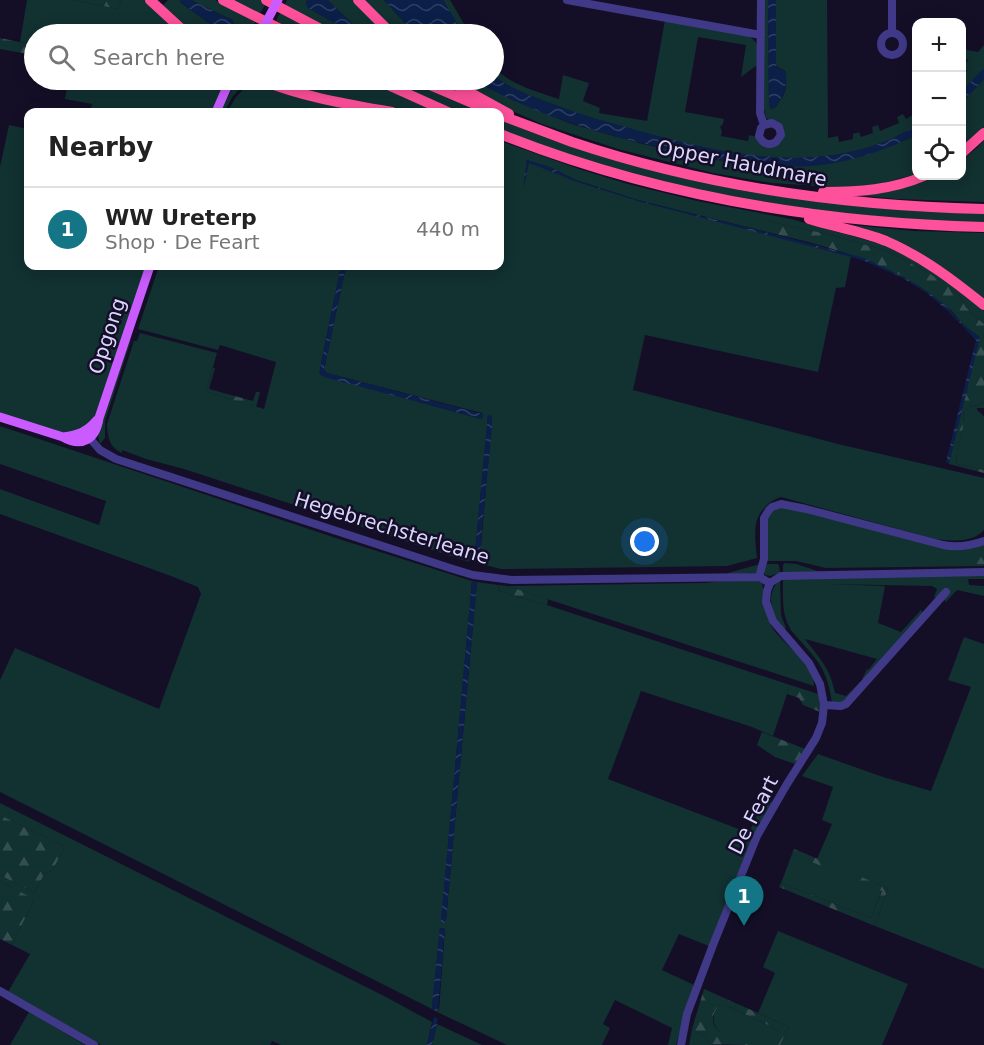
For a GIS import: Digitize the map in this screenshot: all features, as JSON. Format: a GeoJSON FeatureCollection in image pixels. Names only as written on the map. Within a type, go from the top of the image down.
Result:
{"type":"FeatureCollection","features":[{"type":"Feature","properties":{"kind":"highway"},"geometry":{"type":"LineString","coordinates":[[150,0],[176,24]]}},
{"type":"Feature","properties":{"kind":"highway"},"geometry":{"type":"LineString","coordinates":[[223,0],[270,24]]}},
{"type":"Feature","properties":{"kind":"highway"},"geometry":{"type":"LineString","coordinates":[[266,0],[311,24]]}},
{"type":"Feature","properties":{"kind":"highway"},"geometry":{"type":"LineString","coordinates":[[358,0],[382,24]]}},
{"type":"Feature","properties":{"kind":"highway"},"geometry":{"type":"LineString","coordinates":[[289,90],[317,98],[371,108]]}},
{"type":"Feature","properties":{"kind":"highway"},"geometry":{"type":"LineString","coordinates":[[399,90],[439,108]]}},
{"type":"Feature","properties":{"kind":"highway"},"geometry":{"type":"LineString","coordinates":[[443,90],[487,108]]}},
{"type":"Feature","properties":{"kind":"highway"},"geometry":{"type":"LineString","coordinates":[[462,90],[489,108]]}},
{"type":"Feature","properties":{"kind":"highway"},"geometry":{"type":"LineString","coordinates":[[504,115],[529,126]]}},
{"type":"Feature","properties":{"kind":"highway","name":"Opper Haudmare"},"geometry":{"type":"LineString","coordinates":[[504,117],[573,142],[682,172],[775,191],[888,205],[984,209]]}},
{"type":"Feature","properties":{"kind":"highway"},"geometry":{"type":"LineString","coordinates":[[966,149],[984,133]]}},
{"type":"Feature","properties":{"kind":"highway","name":"Opper Haudmare"},"geometry":{"type":"LineString","coordinates":[[504,136],[589,165],[725,200],[811,214],[883,222],[984,227]]}},
{"type":"Feature","properties":{"kind":"highway"},"geometry":{"type":"LineString","coordinates":[[775,191],[851,192],[892,187],[912,180]]}},
{"type":"Feature","properties":{"kind":"highway"},"geometry":{"type":"LineString","coordinates":[[781,209],[903,249],[944,273],[984,305]]}},
{"type":"Feature","properties":{"kind":"main road"},"geometry":{"type":"LineString","coordinates":[[261,24],[272,0]]}},
{"type":"Feature","properties":{"kind":"main road"},"geometry":{"type":"LineString","coordinates":[[263,24],[278,0]]}},
{"type":"Feature","properties":{"kind":"main road"},"geometry":{"type":"LineString","coordinates":[[222,102],[225,90]]}},
{"type":"Feature","properties":{"kind":"main road"},"geometry":{"type":"LineString","coordinates":[[218,108],[231,90]]}},
{"type":"Feature","properties":{"kind":"main road","name":"Opgong"},"geometry":{"type":"LineString","coordinates":[[88,435],[97,429],[149,270]]}},
{"type":"Feature","properties":{"kind":"main road"},"geometry":{"type":"LineString","coordinates":[[0,417],[71,441],[81,442],[88,435]]}},
{"type":"Feature","properties":{"kind":"street"},"geometry":{"type":"LineString","coordinates":[[567,0],[761,35]]}},
{"type":"Feature","properties":{"kind":"street"},"geometry":{"type":"LineString","coordinates":[[760,0],[760,113],[764,125]]}},
{"type":"Feature","properties":{"kind":"street"},"geometry":{"type":"LineString","coordinates":[[892,0],[892,33]]}},
{"type":"Feature","properties":{"kind":"street","name":"Hegebrechsterleane"},"geometry":{"type":"LineString","coordinates":[[88,435],[102,452],[116,459],[473,575],[541,581],[759,577],[770,583]]}},
{"type":"Feature","properties":{"kind":"street"},"geometry":{"type":"LineString","coordinates":[[759,577],[764,560],[764,518],[772,507],[781,504],[943,545],[961,546],[984,541]]}},
{"type":"Feature","properties":{"kind":"street"},"geometry":{"type":"LineString","coordinates":[[770,583],[781,576],[984,572]]}},
{"type":"Feature","properties":{"kind":"street","name":"De Feart"},"geometry":{"type":"LineString","coordinates":[[681,1045],[687,1014],[757,836],[816,738],[822,723],[824,705],[814,671],[775,626],[770,615],[766,596],[770,583]]}},
{"type":"Feature","properties":{"kind":"street"},"geometry":{"type":"LineString","coordinates":[[824,705],[846,704],[946,592]]}},
{"type":"Feature","properties":{"kind":"street"},"geometry":{"type":"LineString","coordinates":[[0,991],[94,1045]]}},
{"type":"Feature","properties":{"kind":"green space"},"geometry":{"type":"Polygon","coordinates":[[[27,0],[73,0],[118,9],[121,0],[148,0],[173,24],[24,24],[24,43],[20,42],[27,0]]]}},
{"type":"Feature","properties":{"kind":"green space"},"geometry":{"type":"Polygon","coordinates":[[[73,0],[121,0],[118,9],[73,0]]]}},
{"type":"Feature","properties":{"kind":"green space"},"geometry":{"type":"Polygon","coordinates":[[[153,0],[158,0],[163,5],[168,0],[180,0],[210,24],[180,24],[153,0]]]}},
{"type":"Feature","properties":{"kind":"green space"},"geometry":{"type":"Polygon","coordinates":[[[191,0],[215,0],[256,21],[254,24],[234,24],[232,20],[191,0]]]}},
{"type":"Feature","properties":{"kind":"green space"},"geometry":{"type":"Polygon","coordinates":[[[229,0],[260,0],[266,3],[259,15],[229,0]]]}},
{"type":"Feature","properties":{"kind":"green space"},"geometry":{"type":"Polygon","coordinates":[[[287,0],[307,0],[308,8],[337,24],[319,24],[285,5],[287,0]]]}},
{"type":"Feature","properties":{"kind":"green space"},"geometry":{"type":"Polygon","coordinates":[[[328,0],[355,0],[380,24],[344,24],[328,0]]]}},
{"type":"Feature","properties":{"kind":"green space"},"geometry":{"type":"Polygon","coordinates":[[[361,0],[384,0],[406,24],[385,24],[361,0]]]}},
{"type":"Feature","properties":{"kind":"green space"},"geometry":{"type":"Polygon","coordinates":[[[443,0],[450,0],[464,24],[457,24],[443,0]]]}},
{"type":"Feature","properties":{"kind":"green space"},"geometry":{"type":"Polygon","coordinates":[[[763,0],[768,0],[769,105],[771,109],[776,107],[785,92],[786,84],[786,73],[776,66],[776,0],[827,0],[828,138],[838,136],[839,142],[853,139],[853,134],[859,132],[861,137],[873,133],[872,127],[878,125],[880,131],[899,123],[897,117],[903,114],[906,119],[912,115],[912,128],[880,143],[843,154],[804,158],[765,157],[726,152],[687,144],[576,113],[511,87],[504,82],[504,76],[516,83],[559,99],[563,75],[589,83],[583,101],[600,108],[599,113],[647,121],[665,20],[749,35],[757,44],[757,65],[741,77],[746,45],[698,37],[685,112],[724,119],[720,127],[721,136],[748,141],[749,135],[757,137],[761,143],[782,139],[766,117],[763,0]]]}},
{"type":"Feature","properties":{"kind":"green space"},"geometry":{"type":"Polygon","coordinates":[[[281,11],[305,24],[277,24],[275,23],[281,11]]]}},
{"type":"Feature","properties":{"kind":"green space"},"geometry":{"type":"Polygon","coordinates":[[[0,38],[24,43],[24,53],[0,49],[0,38]]]}},
{"type":"Feature","properties":{"kind":"green space"},"geometry":{"type":"Polygon","coordinates":[[[984,45],[984,68],[966,87],[968,60],[966,50],[978,52],[984,45]]]}},
{"type":"Feature","properties":{"kind":"green space"},"geometry":{"type":"Polygon","coordinates":[[[984,79],[984,127],[966,145],[966,126],[966,98],[984,79]]]}},
{"type":"Feature","properties":{"kind":"green space"},"geometry":{"type":"Polygon","coordinates":[[[66,90],[223,90],[213,108],[91,108],[92,104],[65,99],[66,90]]]}},
{"type":"Feature","properties":{"kind":"green space"},"geometry":{"type":"Polygon","coordinates":[[[232,90],[239,90],[226,108],[222,108],[232,90]]]}},
{"type":"Feature","properties":{"kind":"green space"},"geometry":{"type":"Polygon","coordinates":[[[243,90],[275,90],[288,95],[359,108],[229,108],[243,90]]]}},
{"type":"Feature","properties":{"kind":"green space"},"geometry":{"type":"Polygon","coordinates":[[[298,90],[390,90],[431,108],[381,108],[317,96],[298,90]]]}},
{"type":"Feature","properties":{"kind":"green space"},"geometry":{"type":"Polygon","coordinates":[[[407,90],[433,90],[476,108],[448,108],[407,90]]]}},
{"type":"Feature","properties":{"kind":"green space"},"geometry":{"type":"Polygon","coordinates":[[[469,90],[493,90],[572,124],[643,144],[716,160],[795,166],[901,142],[912,137],[912,175],[873,186],[833,187],[772,183],[713,173],[618,149],[542,124],[469,90]]]}},
{"type":"Feature","properties":{"kind":"green space"},"geometry":{"type":"Polygon","coordinates":[[[504,119],[696,180],[984,212],[984,222],[929,221],[811,210],[694,189],[573,157],[504,131],[504,119]]]}},
{"type":"Feature","properties":{"kind":"green space"},"geometry":{"type":"Polygon","coordinates":[[[9,125],[24,128],[24,270],[146,270],[96,416],[79,432],[60,433],[0,414],[0,167],[9,125]]]}},
{"type":"Feature","properties":{"kind":"green space"},"geometry":{"type":"Polygon","coordinates":[[[984,140],[984,202],[855,195],[923,180],[966,180],[966,157],[984,140]]]}},
{"type":"Feature","properties":{"kind":"green space"},"geometry":{"type":"Polygon","coordinates":[[[504,142],[628,184],[697,201],[791,219],[881,244],[940,276],[984,311],[984,324],[965,306],[960,296],[925,271],[877,248],[772,222],[754,221],[751,228],[638,200],[576,180],[552,168],[527,160],[524,186],[529,162],[575,181],[638,201],[851,256],[845,287],[836,288],[818,372],[645,335],[633,390],[838,444],[984,478],[984,530],[968,539],[935,539],[781,497],[765,507],[757,520],[755,532],[757,558],[727,566],[501,569],[477,563],[480,558],[492,417],[488,416],[474,562],[184,469],[122,450],[122,453],[112,445],[109,438],[107,424],[134,341],[137,341],[140,333],[217,353],[206,392],[264,409],[276,362],[220,345],[218,350],[138,329],[158,270],[340,270],[320,368],[321,375],[481,419],[483,416],[482,413],[327,373],[324,370],[345,270],[504,270],[504,142]]]}},
{"type":"Feature","properties":{"kind":"green space"},"geometry":{"type":"Polygon","coordinates":[[[754,220],[827,234],[877,248],[925,271],[960,296],[965,306],[984,324],[984,401],[982,404],[964,410],[957,464],[984,470],[984,473],[949,464],[979,337],[949,308],[902,276],[829,248],[751,228],[754,220]]]}},
{"type":"Feature","properties":{"kind":"green space"},"geometry":{"type":"Polygon","coordinates":[[[852,225],[914,231],[984,233],[984,302],[951,275],[852,225]]]}},
{"type":"Feature","properties":{"kind":"green space"},"geometry":{"type":"Polygon","coordinates":[[[130,339],[105,421],[105,438],[100,444],[98,436],[101,424],[130,339]]]}},
{"type":"Feature","properties":{"kind":"green space"},"geometry":{"type":"Polygon","coordinates":[[[213,368],[215,368],[209,389],[253,401],[256,392],[260,392],[256,407],[206,392],[213,368]]]}},
{"type":"Feature","properties":{"kind":"green space"},"geometry":{"type":"Polygon","coordinates":[[[984,401],[984,408],[977,408],[977,410],[984,416],[984,470],[957,464],[956,459],[963,429],[964,409],[982,404],[984,401]]]}},
{"type":"Feature","properties":{"kind":"green space"},"geometry":{"type":"Polygon","coordinates":[[[0,426],[472,581],[441,923],[446,920],[477,582],[498,585],[499,591],[790,685],[773,736],[641,691],[608,779],[749,833],[764,799],[772,802],[760,824],[709,946],[679,934],[662,970],[694,985],[676,1045],[668,1045],[672,1028],[615,1000],[603,1024],[610,1028],[602,1045],[507,1045],[435,1011],[439,1010],[445,929],[443,928],[440,928],[432,1009],[0,792],[0,680],[15,648],[159,709],[201,594],[198,587],[171,576],[0,514],[0,489],[99,525],[106,501],[0,464],[0,426]]]}},
{"type":"Feature","properties":{"kind":"green space"},"geometry":{"type":"Polygon","coordinates":[[[786,506],[937,547],[984,543],[984,560],[966,564],[984,564],[984,566],[826,568],[796,561],[766,561],[765,525],[771,510],[786,506]]]}},
{"type":"Feature","properties":{"kind":"green space"},"geometry":{"type":"Polygon","coordinates":[[[984,556],[984,564],[966,564],[965,557],[984,556]]]}},
{"type":"Feature","properties":{"kind":"green space"},"geometry":{"type":"Polygon","coordinates":[[[785,563],[796,564],[824,573],[783,573],[785,563]]]}},
{"type":"Feature","properties":{"kind":"green space"},"geometry":{"type":"Polygon","coordinates":[[[760,564],[756,573],[728,574],[728,573],[760,564]]]}},
{"type":"Feature","properties":{"kind":"green space"},"geometry":{"type":"Polygon","coordinates":[[[767,564],[778,564],[780,573],[765,575],[767,564]]]}},
{"type":"Feature","properties":{"kind":"green space"},"geometry":{"type":"Polygon","coordinates":[[[984,575],[984,579],[968,579],[969,585],[984,586],[984,596],[957,590],[946,602],[944,599],[934,597],[937,589],[932,586],[826,584],[885,586],[878,623],[901,632],[921,610],[923,613],[865,680],[862,679],[867,669],[877,659],[805,639],[827,669],[835,693],[846,696],[860,682],[862,683],[850,698],[838,703],[832,703],[823,671],[790,628],[784,612],[784,579],[984,575]]]}},
{"type":"Feature","properties":{"kind":"green space"},"geometry":{"type":"Polygon","coordinates":[[[780,580],[781,615],[786,628],[784,629],[776,619],[771,602],[772,592],[780,580]]]}},
{"type":"Feature","properties":{"kind":"green space"},"geometry":{"type":"Polygon","coordinates":[[[726,581],[762,583],[766,612],[773,629],[805,663],[813,678],[814,686],[507,586],[704,583],[726,581]]]}},
{"type":"Feature","properties":{"kind":"green space"},"geometry":{"type":"Polygon","coordinates":[[[498,585],[548,599],[547,605],[499,591],[498,585]]]}},
{"type":"Feature","properties":{"kind":"green space"},"geometry":{"type":"Polygon","coordinates":[[[964,637],[984,644],[984,969],[875,926],[888,888],[817,859],[832,824],[822,820],[833,787],[802,776],[818,754],[931,791],[971,687],[948,680],[964,637]]]}},
{"type":"Feature","properties":{"kind":"green space"},"geometry":{"type":"Polygon","coordinates":[[[790,685],[818,694],[820,712],[803,705],[799,698],[787,694],[790,685]]]}},
{"type":"Feature","properties":{"kind":"green space"},"geometry":{"type":"Polygon","coordinates":[[[762,732],[805,749],[795,764],[775,757],[757,745],[762,732]]]}},
{"type":"Feature","properties":{"kind":"green space"},"geometry":{"type":"Polygon","coordinates":[[[0,803],[432,1022],[427,1045],[281,1045],[272,1041],[270,1045],[101,1045],[8,992],[30,954],[12,945],[33,902],[31,898],[0,881],[0,875],[34,893],[45,873],[52,871],[65,847],[0,815],[0,803]]]}},
{"type":"Feature","properties":{"kind":"green space"},"geometry":{"type":"Polygon","coordinates":[[[0,815],[65,847],[52,871],[45,873],[34,893],[0,875],[0,815]]]}},
{"type":"Feature","properties":{"kind":"green space"},"geometry":{"type":"Polygon","coordinates":[[[794,849],[888,888],[875,926],[779,887],[781,883],[871,918],[882,891],[792,854],[794,849]]]}},
{"type":"Feature","properties":{"kind":"green space"},"geometry":{"type":"Polygon","coordinates":[[[792,854],[882,890],[871,918],[781,883],[792,854]]]}},
{"type":"Feature","properties":{"kind":"green space"},"geometry":{"type":"Polygon","coordinates":[[[0,881],[32,898],[33,902],[12,945],[0,939],[0,881]]]}},
{"type":"Feature","properties":{"kind":"green space"},"geometry":{"type":"Polygon","coordinates":[[[778,931],[908,984],[882,1045],[780,1045],[789,1027],[758,1013],[775,973],[763,967],[778,931]]]}},
{"type":"Feature","properties":{"kind":"green space"},"geometry":{"type":"Polygon","coordinates":[[[704,989],[789,1027],[780,1045],[772,1045],[777,1039],[777,1030],[723,1004],[720,1004],[714,1013],[715,1026],[726,1036],[749,1045],[709,1044],[706,1038],[692,1029],[704,989]]]}},
{"type":"Feature","properties":{"kind":"green space"},"geometry":{"type":"Polygon","coordinates":[[[720,1004],[777,1030],[777,1041],[772,1045],[748,1045],[725,1036],[715,1026],[715,1012],[720,1004]]]}},
{"type":"Feature","properties":{"kind":"green space"},"geometry":{"type":"Polygon","coordinates":[[[29,1012],[85,1045],[10,1045],[29,1012]]]}},
{"type":"Feature","properties":{"kind":"green space"},"geometry":{"type":"Polygon","coordinates":[[[437,1024],[482,1045],[432,1045],[437,1024]]]}},
{"type":"Feature","properties":{"kind":"green space"},"geometry":{"type":"Polygon","coordinates":[[[692,1029],[706,1038],[709,1044],[725,1045],[689,1045],[692,1029]]]}},
{"type":"Feature","properties":{"kind":"water"},"geometry":{"type":"Polygon","coordinates":[[[180,0],[191,0],[232,20],[234,24],[211,24],[180,0]]]}},
{"type":"Feature","properties":{"kind":"water"},"geometry":{"type":"Polygon","coordinates":[[[307,0],[328,0],[353,24],[337,24],[308,8],[307,0]]]}},
{"type":"Feature","properties":{"kind":"water"},"geometry":{"type":"Polygon","coordinates":[[[384,0],[443,0],[457,24],[406,24],[384,0]]]}},
{"type":"Feature","properties":{"kind":"water"},"geometry":{"type":"Polygon","coordinates":[[[768,0],[776,0],[776,66],[786,73],[784,92],[774,109],[771,109],[769,105],[768,0]]]}},
{"type":"Feature","properties":{"kind":"water"},"geometry":{"type":"Polygon","coordinates":[[[984,68],[984,79],[966,98],[966,87],[984,68]]]}},
{"type":"Feature","properties":{"kind":"water"},"geometry":{"type":"Polygon","coordinates":[[[504,83],[559,107],[649,134],[726,151],[766,156],[804,157],[843,154],[880,143],[912,128],[912,137],[866,155],[839,162],[812,166],[774,166],[700,156],[614,136],[542,113],[492,90],[504,90],[504,83]]]}},
{"type":"Feature","properties":{"kind":"water"},"geometry":{"type":"Polygon","coordinates":[[[527,160],[552,168],[576,180],[638,200],[864,258],[904,277],[928,292],[980,338],[949,463],[946,462],[976,340],[927,293],[901,277],[862,260],[638,201],[575,181],[529,163],[523,187],[527,160]]]}},
{"type":"Feature","properties":{"kind":"water"},"geometry":{"type":"Polygon","coordinates":[[[340,270],[345,270],[324,370],[327,373],[483,414],[482,419],[324,377],[319,374],[340,270]]]}},
{"type":"Feature","properties":{"kind":"water"},"geometry":{"type":"Polygon","coordinates":[[[488,415],[492,416],[492,428],[480,558],[477,563],[474,562],[488,415]]]}},
{"type":"Feature","properties":{"kind":"water"},"geometry":{"type":"Polygon","coordinates":[[[472,581],[477,582],[444,924],[441,923],[441,919],[472,581]]]}},
{"type":"Feature","properties":{"kind":"water"},"geometry":{"type":"Polygon","coordinates":[[[440,928],[445,929],[438,1010],[435,1011],[432,1005],[440,928]]]}},
{"type":"Feature","properties":{"kind":"water"},"geometry":{"type":"Polygon","coordinates":[[[434,1017],[438,1019],[432,1045],[427,1045],[434,1017]]]}},
{"type":"Feature","properties":{"kind":"place","name":"WW Ureterp"},"geometry":{"type":"Point","coordinates":[744,926]}}]}
